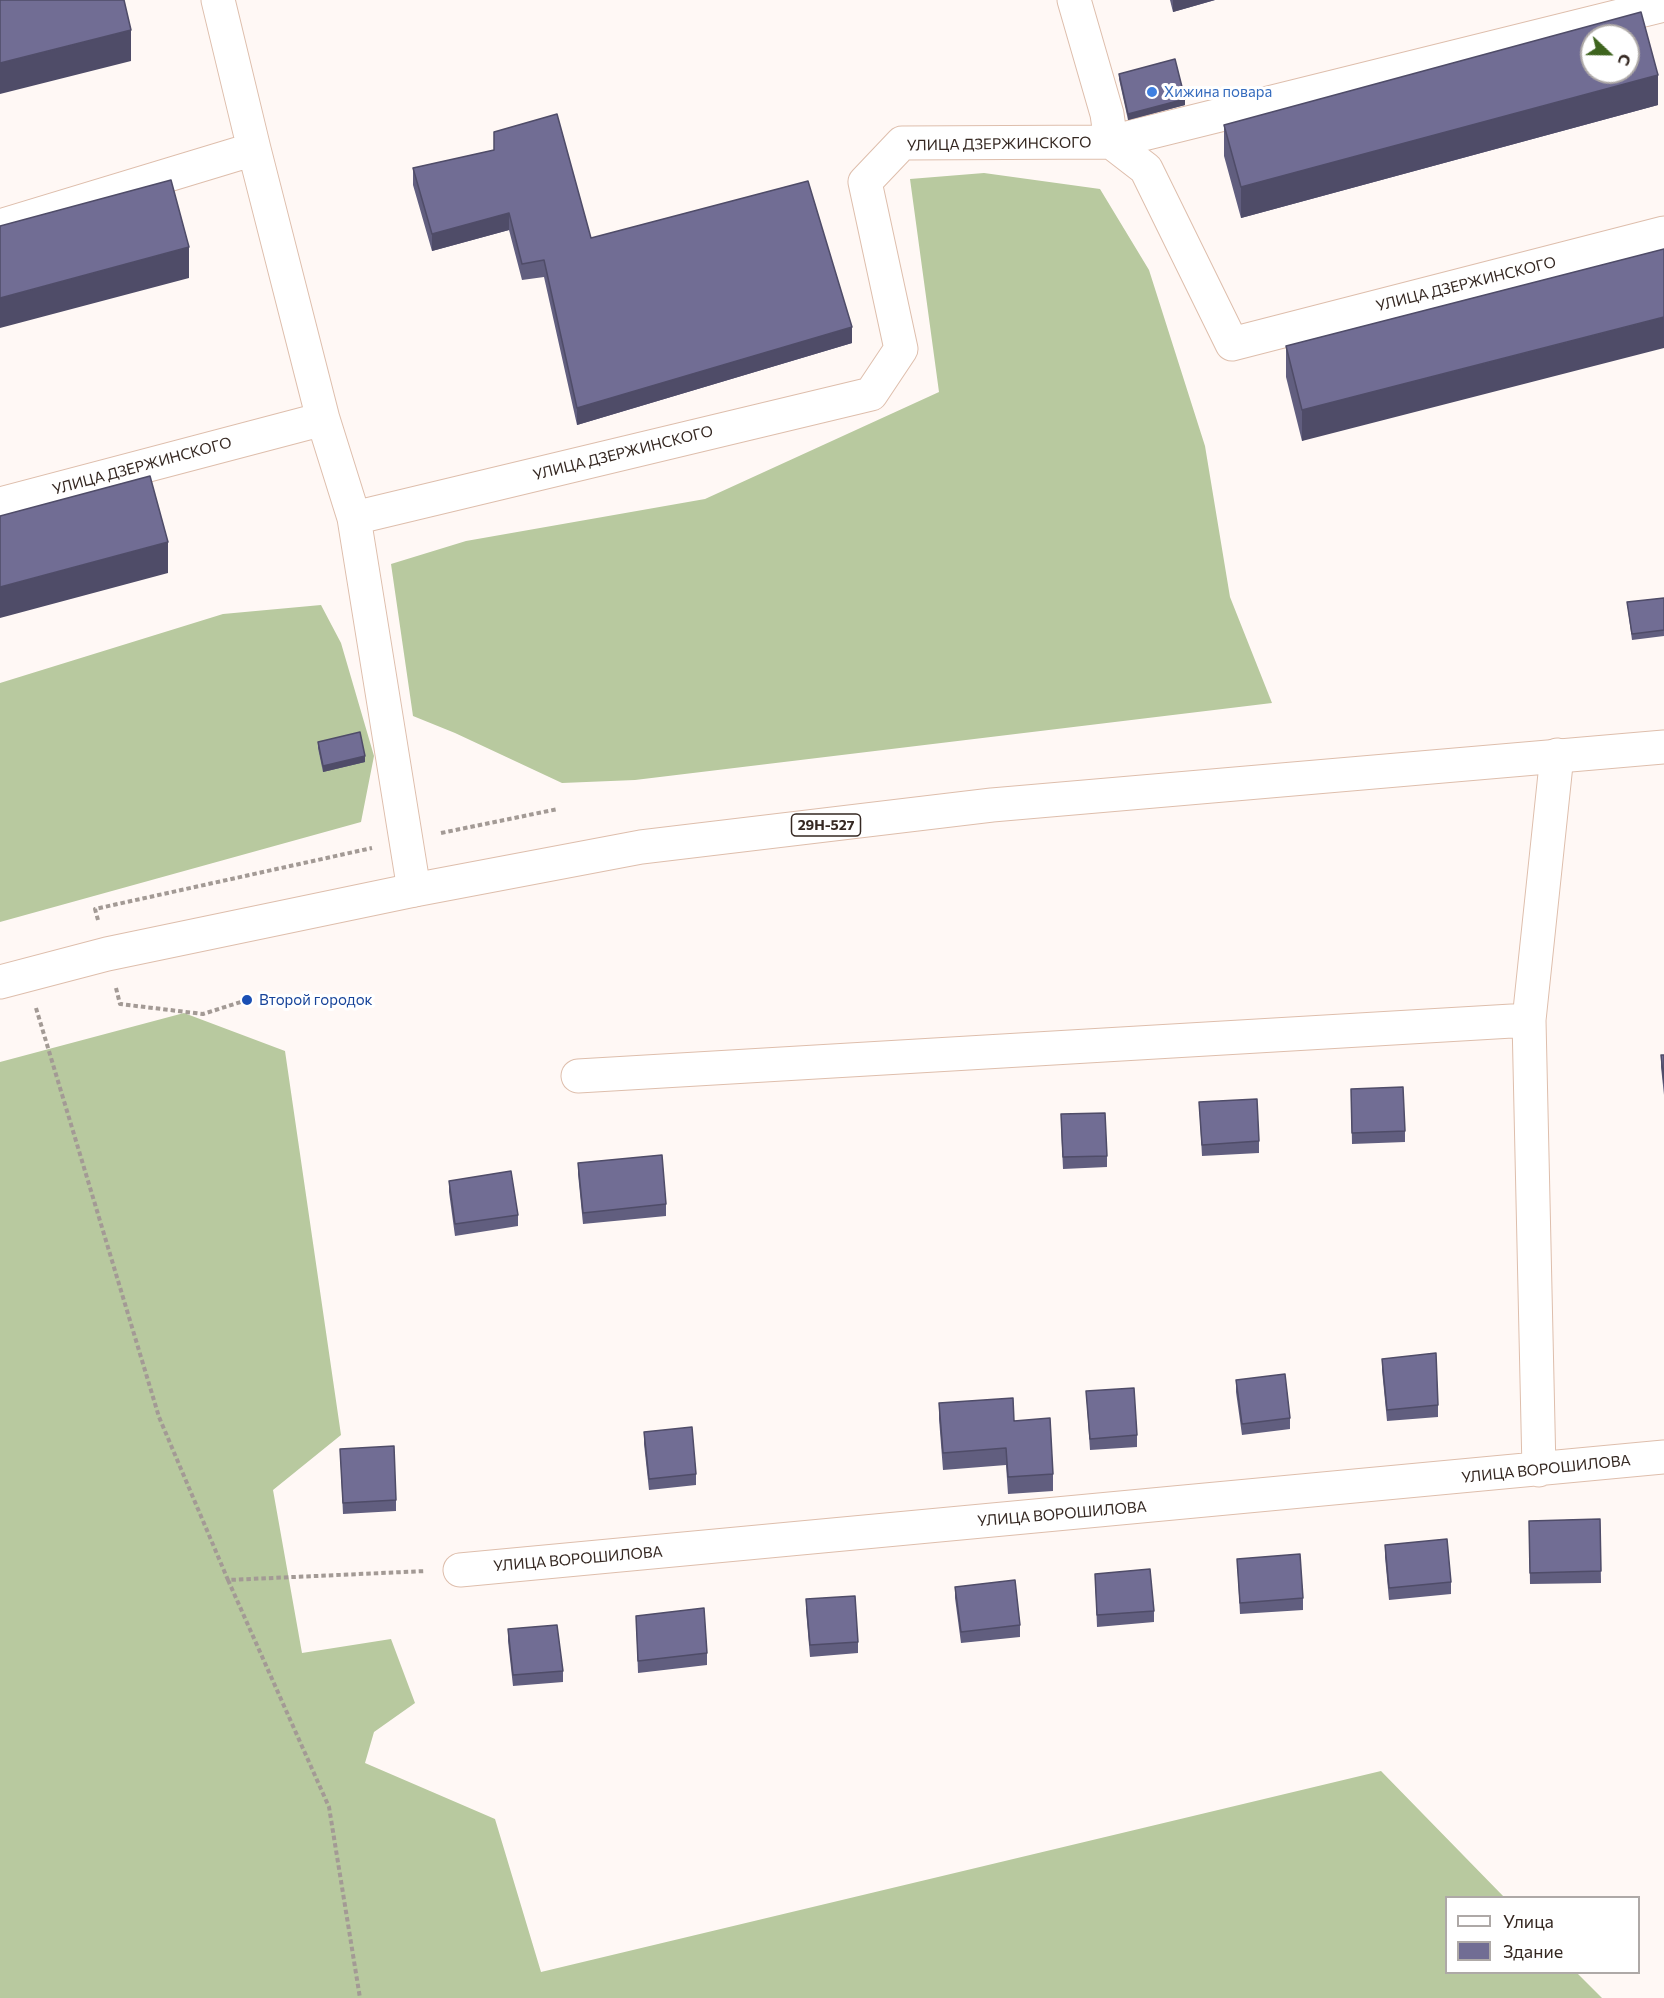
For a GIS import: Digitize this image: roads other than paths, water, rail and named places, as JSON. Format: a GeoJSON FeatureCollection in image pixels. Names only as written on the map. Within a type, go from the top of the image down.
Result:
{"type":"FeatureCollection","features":[{"type":"Feature","properties":{"kind":"street"},"geometry":{"type":"LineString","coordinates":[[218,0],[323,419],[354,518],[414,890]]}},
{"type":"Feature","properties":{"kind":"street"},"geometry":{"type":"LineString","coordinates":[[1074,0],[1107,114],[1111,142],[1664,5]]}},
{"type":"Feature","properties":{"kind":"street","name":"УЛИЦА ДЗЕРЖИНСКОГО"},"geometry":{"type":"LineString","coordinates":[[354,518],[871,394],[901,349],[865,182],[902,143],[1111,142],[1146,169],[1232,344],[1664,233]]}},
{"type":"Feature","properties":{"kind":"street"},"geometry":{"type":"LineString","coordinates":[[0,226],[254,150]]}},
{"type":"Feature","properties":{"kind":"street","name":"УЛИЦА ДЗЕРЖИНСКОГО"},"geometry":{"type":"LineString","coordinates":[[0,504],[323,419]]}},
{"type":"Feature","properties":{"kind":"street","name":"29Н-527"},"geometry":{"type":"LineString","coordinates":[[13,979],[107,954],[414,890],[641,848],[992,805],[1664,747]]}},
{"type":"Feature","properties":{"kind":"street"},"geometry":{"type":"LineString","coordinates":[[1539,1470],[1529,1020],[1557,755]]}},
{"type":"Feature","properties":{"kind":"street"},"geometry":{"type":"LineString","coordinates":[[578,1076],[1529,1020]]}},
{"type":"Feature","properties":{"kind":"street","name":"УЛИЦА ВОРОШИЛОВА"},"geometry":{"type":"LineString","coordinates":[[460,1569],[1664,1457]]}},
{"type":"Feature","properties":{"kind":"place","name":"Хижина повара"},"geometry":{"type":"Point","coordinates":[1152,92]}},
{"type":"Feature","properties":{"kind":"place","name":"Второй городок"},"geometry":{"type":"Point","coordinates":[247,1000]}}]}
